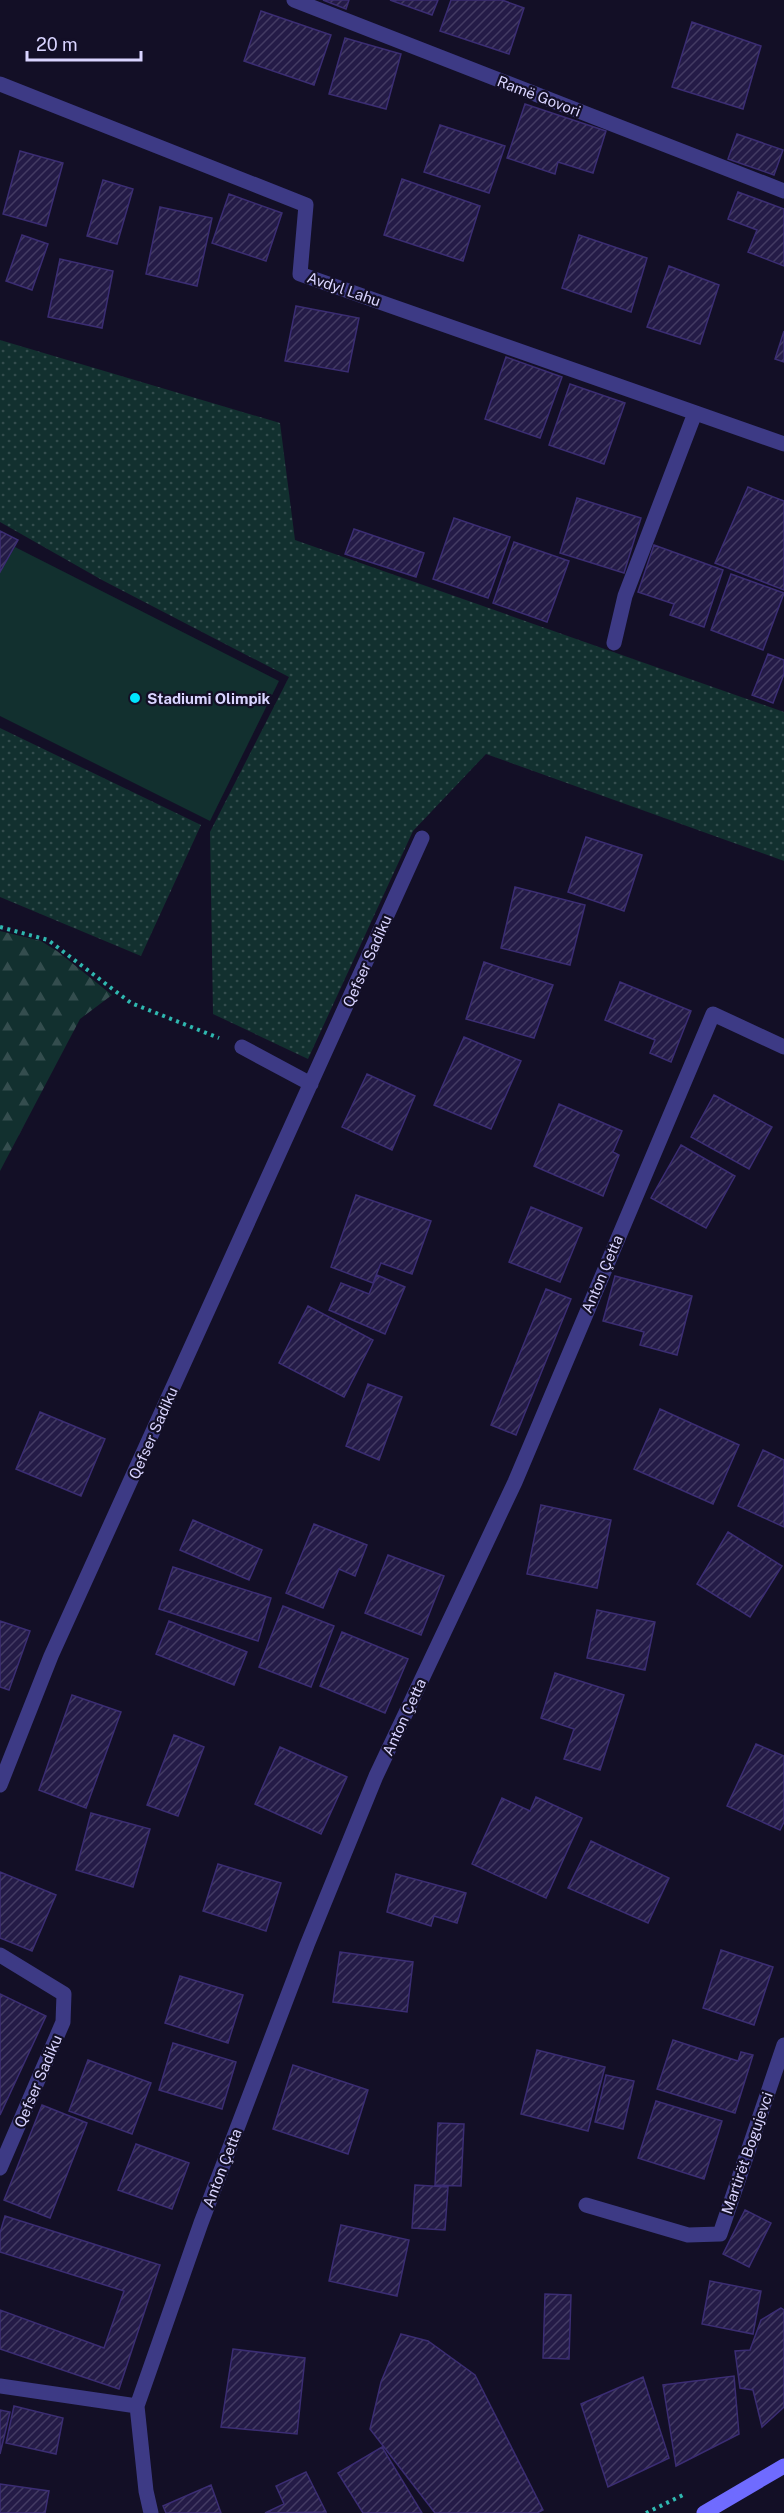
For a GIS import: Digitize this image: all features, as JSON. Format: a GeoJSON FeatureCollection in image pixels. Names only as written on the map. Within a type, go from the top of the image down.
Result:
{"type":"FeatureCollection","features":[{"type":"Feature","properties":{"kind":"main road"},"geometry":{"type":"LineString","coordinates":[[704,2513],[784,2466]]}},
{"type":"Feature","properties":{"kind":"street","name":"Ramë Govori"},"geometry":{"type":"LineString","coordinates":[[294,0],[784,191]]}},
{"type":"Feature","properties":{"kind":"street","name":"Avdyl Lahu"},"geometry":{"type":"LineString","coordinates":[[0,84],[306,205],[300,274],[784,444]]}},
{"type":"Feature","properties":{"kind":"street"},"geometry":{"type":"LineString","coordinates":[[615,643],[625,596],[695,413]]}},
{"type":"Feature","properties":{"kind":"street","name":"Qefser Sadiku"},"geometry":{"type":"LineString","coordinates":[[0,1785],[51,1656],[422,838]]}},
{"type":"Feature","properties":{"kind":"street","name":"Anton Çetta"},"geometry":{"type":"LineString","coordinates":[[151,2513],[146,2491],[137,2406],[205,2212],[307,1945],[376,1776],[515,1482],[713,1014],[784,1047]]}},
{"type":"Feature","properties":{"kind":"street"},"geometry":{"type":"LineString","coordinates":[[242,1047],[311,1084]]}},
{"type":"Feature","properties":{"kind":"street","name":"Qefser Sadiku"},"geometry":{"type":"LineString","coordinates":[[0,1955],[64,1995],[63,2022],[0,2168]]}},
{"type":"Feature","properties":{"kind":"street","name":"Martirët Bogujevci"},"geometry":{"type":"LineString","coordinates":[[586,2205],[688,2235],[720,2234],[784,2045]]}},
{"type":"Feature","properties":{"kind":"street"},"geometry":{"type":"LineString","coordinates":[[0,2386],[137,2406]]}},
{"type":"Feature","properties":{"kind":"path"},"geometry":{"type":"LineString","coordinates":[[0,927],[48,940],[131,1003],[242,1047]]}},
{"type":"Feature","properties":{"kind":"green space"},"geometry":{"type":"Polygon","coordinates":[[[0,340],[280,423],[295,540],[784,712],[784,861],[486,754],[413,831],[308,1059],[213,1014],[210,832],[289,677],[102,580],[0,522],[0,340]]]}},
{"type":"Feature","properties":{"kind":"green space","name":"Stadiumi Olimpik"},"geometry":{"type":"Polygon","coordinates":[[[15,547],[279,681],[210,821],[0,716],[0,572],[15,547]]]}},
{"type":"Feature","properties":{"kind":"green space"},"geometry":{"type":"Polygon","coordinates":[[[0,728],[201,825],[141,956],[0,897],[0,728]]]}},
{"type":"Feature","properties":{"kind":"green space"},"geometry":{"type":"Polygon","coordinates":[[[0,931],[41,941],[112,995],[80,1019],[0,1171],[0,931]]]}},
{"type":"Feature","properties":{"kind":"building"},"geometry":{"type":"Polygon","coordinates":[[[323,0],[349,0],[346,9],[323,0]]]}},
{"type":"Feature","properties":{"kind":"building"},"geometry":{"type":"Polygon","coordinates":[[[390,0],[438,0],[432,15],[390,0]]]}},
{"type":"Feature","properties":{"kind":"building"},"geometry":{"type":"Polygon","coordinates":[[[451,0],[502,0],[524,8],[509,54],[440,31],[451,0]]]}},
{"type":"Feature","properties":{"kind":"building"},"geometry":{"type":"Polygon","coordinates":[[[261,11],[331,35],[314,85],[244,61],[261,11]]]}},
{"type":"Feature","properties":{"kind":"building"},"geometry":{"type":"Polygon","coordinates":[[[692,22],[761,46],[743,109],[672,87],[692,22]]]}},
{"type":"Feature","properties":{"kind":"building"},"geometry":{"type":"Polygon","coordinates":[[[345,38],[401,54],[386,109],[329,94],[345,38]]]}},
{"type":"Feature","properties":{"kind":"building"},"geometry":{"type":"Polygon","coordinates":[[[525,104],[606,131],[593,173],[558,162],[555,174],[507,158],[525,104]]]}},
{"type":"Feature","properties":{"kind":"building"},"geometry":{"type":"Polygon","coordinates":[[[440,125],[505,146],[489,193],[424,172],[440,125]]]}},
{"type":"Feature","properties":{"kind":"building"},"geometry":{"type":"Polygon","coordinates":[[[737,134],[783,150],[774,175],[728,159],[737,134]]]}},
{"type":"Feature","properties":{"kind":"building"},"geometry":{"type":"Polygon","coordinates":[[[20,151],[63,163],[46,226],[3,214],[20,151]]]}},
{"type":"Feature","properties":{"kind":"building"},"geometry":{"type":"Polygon","coordinates":[[[402,179],[480,206],[463,261],[384,235],[402,179]]]}},
{"type":"Feature","properties":{"kind":"building"},"geometry":{"type":"Polygon","coordinates":[[[103,180],[133,189],[117,244],[87,236],[103,180]]]}},
{"type":"Feature","properties":{"kind":"building"},"geometry":{"type":"Polygon","coordinates":[[[738,192],[784,209],[784,266],[748,252],[757,230],[728,219],[738,192]]]}},
{"type":"Feature","properties":{"kind":"building"},"geometry":{"type":"Polygon","coordinates":[[[229,194],[282,213],[266,261],[212,243],[229,194]]]}},
{"type":"Feature","properties":{"kind":"building"},"geometry":{"type":"Polygon","coordinates":[[[160,207],[212,218],[197,286],[146,274],[160,207]]]}},
{"type":"Feature","properties":{"kind":"building"},"geometry":{"type":"Polygon","coordinates":[[[22,235],[48,244],[32,290],[6,281],[22,235]]]}},
{"type":"Feature","properties":{"kind":"building"},"geometry":{"type":"Polygon","coordinates":[[[579,235],[647,258],[631,312],[562,288],[579,235]]]}},
{"type":"Feature","properties":{"kind":"building"},"geometry":{"type":"Polygon","coordinates":[[[60,259],[113,271],[102,328],[48,317],[60,259]]]}},
{"type":"Feature","properties":{"kind":"building"},"geometry":{"type":"Polygon","coordinates":[[[669,266],[719,285],[700,344],[647,327],[669,266]]]}},
{"type":"Feature","properties":{"kind":"building"},"geometry":{"type":"Polygon","coordinates":[[[296,306],[359,318],[348,372],[285,361],[296,306]]]}},
{"type":"Feature","properties":{"kind":"building"},"geometry":{"type":"Polygon","coordinates":[[[784,331],[784,362],[775,359],[784,331]]]}},
{"type":"Feature","properties":{"kind":"building"},"geometry":{"type":"Polygon","coordinates":[[[506,357],[562,377],[540,438],[485,419],[506,357]]]}},
{"type":"Feature","properties":{"kind":"building"},"geometry":{"type":"Polygon","coordinates":[[[570,384],[625,403],[604,464],[549,445],[570,384]]]}},
{"type":"Feature","properties":{"kind":"building"},"geometry":{"type":"Polygon","coordinates":[[[748,487],[784,501],[784,590],[715,563],[748,487]]]}},
{"type":"Feature","properties":{"kind":"building"},"geometry":{"type":"Polygon","coordinates":[[[577,498],[641,518],[624,573],[560,553],[577,498]]]}},
{"type":"Feature","properties":{"kind":"building"},"geometry":{"type":"Polygon","coordinates":[[[454,518],[510,537],[488,598],[433,579],[454,518]]]}},
{"type":"Feature","properties":{"kind":"building"},"geometry":{"type":"Polygon","coordinates":[[[354,529],[424,553],[416,577],[345,554],[354,529]]]}},
{"type":"Feature","properties":{"kind":"building"},"geometry":{"type":"Polygon","coordinates":[[[0,531],[18,540],[0,572],[0,531]]]}},
{"type":"Feature","properties":{"kind":"building"},"geometry":{"type":"Polygon","coordinates":[[[514,542],[569,561],[547,622],[493,603],[514,542]]]}},
{"type":"Feature","properties":{"kind":"building"},"geometry":{"type":"Polygon","coordinates":[[[654,545],[723,570],[704,627],[670,615],[674,604],[638,592],[654,545]]]}},
{"type":"Feature","properties":{"kind":"building"},"geometry":{"type":"Polygon","coordinates":[[[731,574],[784,593],[763,650],[711,630],[731,574]]]}},
{"type":"Feature","properties":{"kind":"building"},"geometry":{"type":"Polygon","coordinates":[[[768,654],[784,660],[784,674],[773,703],[752,695],[768,654]]]}},
{"type":"Feature","properties":{"kind":"building"},"geometry":{"type":"Polygon","coordinates":[[[586,837],[642,855],[624,911],[568,892],[586,837]]]}},
{"type":"Feature","properties":{"kind":"building"},"geometry":{"type":"Polygon","coordinates":[[[515,887],[585,905],[570,965],[501,948],[515,887]]]}},
{"type":"Feature","properties":{"kind":"building"},"geometry":{"type":"Polygon","coordinates":[[[484,962],[553,985],[534,1038],[466,1019],[484,962]]]}},
{"type":"Feature","properties":{"kind":"building"},"geometry":{"type":"Polygon","coordinates":[[[620,982],[691,1011],[671,1062],[650,1053],[655,1040],[605,1020],[620,982]]]}},
{"type":"Feature","properties":{"kind":"building"},"geometry":{"type":"Polygon","coordinates":[[[464,1037],[521,1061],[491,1129],[434,1105],[464,1037]]]}},
{"type":"Feature","properties":{"kind":"building"},"geometry":{"type":"Polygon","coordinates":[[[367,1074],[415,1096],[392,1150],[342,1127],[367,1074]]]}},
{"type":"Feature","properties":{"kind":"building"},"geometry":{"type":"Polygon","coordinates":[[[714,1095],[772,1127],[749,1169],[691,1137],[714,1095]]]}},
{"type":"Feature","properties":{"kind":"building"},"geometry":{"type":"Polygon","coordinates":[[[559,1104],[622,1131],[613,1152],[619,1155],[603,1196],[534,1166],[559,1104]]]}},
{"type":"Feature","properties":{"kind":"building"},"geometry":{"type":"Polygon","coordinates":[[[681,1145],[735,1176],[706,1228],[651,1198],[681,1145]]]}},
{"type":"Feature","properties":{"kind":"building"},"geometry":{"type":"Polygon","coordinates":[[[356,1195],[431,1221],[412,1274],[381,1263],[373,1283],[331,1267],[356,1195]]]}},
{"type":"Feature","properties":{"kind":"building"},"geometry":{"type":"Polygon","coordinates":[[[531,1207],[582,1228],[560,1282],[509,1262],[531,1207]]]}},
{"type":"Feature","properties":{"kind":"building"},"geometry":{"type":"Polygon","coordinates":[[[377,1275],[405,1287],[385,1334],[329,1310],[341,1283],[369,1294],[377,1275]]]}},
{"type":"Feature","properties":{"kind":"building"},"geometry":{"type":"Polygon","coordinates":[[[615,1276],[692,1296],[677,1355],[640,1345],[644,1332],[603,1321],[615,1276]]]}},
{"type":"Feature","properties":{"kind":"building"},"geometry":{"type":"Polygon","coordinates":[[[546,1289],[571,1299],[516,1435],[491,1425],[546,1289]]]}},
{"type":"Feature","properties":{"kind":"building"},"geometry":{"type":"Polygon","coordinates":[[[308,1306],[373,1340],[344,1397],[279,1363],[308,1306]]]}},
{"type":"Feature","properties":{"kind":"building"},"geometry":{"type":"Polygon","coordinates":[[[368,1384],[402,1397],[379,1460],[346,1446],[368,1384]]]}},
{"type":"Feature","properties":{"kind":"building"},"geometry":{"type":"Polygon","coordinates":[[[660,1409],[739,1445],[713,1504],[634,1469],[660,1409]]]}},
{"type":"Feature","properties":{"kind":"building"},"geometry":{"type":"Polygon","coordinates":[[[40,1412],[105,1439],[81,1496],[16,1469],[40,1412]]]}},
{"type":"Feature","properties":{"kind":"building"},"geometry":{"type":"Polygon","coordinates":[[[763,1450],[784,1460],[784,1527],[738,1506],[763,1450]]]}},
{"type":"Feature","properties":{"kind":"building"},"geometry":{"type":"Polygon","coordinates":[[[541,1505],[611,1520],[597,1588],[527,1574],[541,1505]]]}},
{"type":"Feature","properties":{"kind":"building"},"geometry":{"type":"Polygon","coordinates":[[[193,1520],[262,1550],[249,1580],[180,1550],[193,1520]]]}},
{"type":"Feature","properties":{"kind":"building"},"geometry":{"type":"Polygon","coordinates":[[[314,1524],[367,1545],[355,1576],[339,1569],[323,1608],[286,1593],[314,1524]]]}},
{"type":"Feature","properties":{"kind":"building"},"geometry":{"type":"Polygon","coordinates":[[[728,1532],[782,1566],[750,1617],[697,1584],[728,1532]]]}},
{"type":"Feature","properties":{"kind":"building"},"geometry":{"type":"Polygon","coordinates":[[[388,1555],[444,1576],[421,1635],[365,1613],[388,1555]]]}},
{"type":"Feature","properties":{"kind":"building"},"geometry":{"type":"Polygon","coordinates":[[[173,1567],[271,1598],[258,1641],[159,1609],[173,1567]]]}},
{"type":"Feature","properties":{"kind":"building"},"geometry":{"type":"Polygon","coordinates":[[[283,1606],[334,1626],[311,1687],[259,1667],[283,1606]]]}},
{"type":"Feature","properties":{"kind":"building"},"geometry":{"type":"Polygon","coordinates":[[[597,1610],[655,1622],[645,1670],[587,1658],[597,1610]]]}},
{"type":"Feature","properties":{"kind":"building"},"geometry":{"type":"Polygon","coordinates":[[[0,1621],[30,1631],[9,1690],[0,1687],[0,1621]]]}},
{"type":"Feature","properties":{"kind":"building"},"geometry":{"type":"Polygon","coordinates":[[[169,1621],[247,1652],[234,1685],[156,1654],[169,1621]]]}},
{"type":"Feature","properties":{"kind":"building"},"geometry":{"type":"Polygon","coordinates":[[[342,1632],[408,1659],[385,1713],[320,1686],[342,1632]]]}},
{"type":"Feature","properties":{"kind":"building"},"geometry":{"type":"Polygon","coordinates":[[[555,1673],[624,1695],[600,1770],[564,1759],[574,1729],[541,1718],[555,1673]]]}},
{"type":"Feature","properties":{"kind":"building"},"geometry":{"type":"Polygon","coordinates":[[[72,1695],[121,1712],[86,1808],[39,1790],[72,1695]]]}},
{"type":"Feature","properties":{"kind":"building"},"geometry":{"type":"Polygon","coordinates":[[[174,1735],[204,1747],[178,1816],[147,1805],[174,1735]]]}},
{"type":"Feature","properties":{"kind":"building"},"geometry":{"type":"Polygon","coordinates":[[[756,1744],[784,1756],[784,1822],[780,1830],[727,1806],[756,1744]]]}},
{"type":"Feature","properties":{"kind":"building"},"geometry":{"type":"Polygon","coordinates":[[[280,1747],[347,1777],[321,1834],[255,1804],[280,1747]]]}},
{"type":"Feature","properties":{"kind":"building"},"geometry":{"type":"Polygon","coordinates":[[[536,1797],[582,1818],[546,1898],[472,1864],[502,1798],[530,1811],[536,1797]]]}},
{"type":"Feature","properties":{"kind":"building"},"geometry":{"type":"Polygon","coordinates":[[[91,1813],[150,1829],[133,1887],[76,1870],[91,1813]]]}},
{"type":"Feature","properties":{"kind":"building"},"geometry":{"type":"Polygon","coordinates":[[[591,1841],[669,1878],[648,1923],[568,1888],[591,1841]]]}},
{"type":"Feature","properties":{"kind":"building"},"geometry":{"type":"Polygon","coordinates":[[[218,1864],[281,1883],[266,1931],[203,1911],[218,1864]]]}},
{"type":"Feature","properties":{"kind":"building"},"geometry":{"type":"Polygon","coordinates":[[[0,1872],[56,1895],[32,1951],[0,1938],[0,1872]]]}},
{"type":"Feature","properties":{"kind":"building"},"geometry":{"type":"Polygon","coordinates":[[[396,1874],[466,1893],[457,1923],[434,1916],[431,1926],[387,1912],[396,1874]]]}},
{"type":"Feature","properties":{"kind":"building"},"geometry":{"type":"Polygon","coordinates":[[[721,1950],[773,1967],[754,2025],[703,2008],[721,1950]]]}},
{"type":"Feature","properties":{"kind":"building"},"geometry":{"type":"Polygon","coordinates":[[[340,1952],[413,1962],[407,2012],[333,2002],[340,1952]]]}},
{"type":"Feature","properties":{"kind":"building"},"geometry":{"type":"Polygon","coordinates":[[[180,1976],[243,1995],[228,2043],[165,2023],[180,1976]]]}},
{"type":"Feature","properties":{"kind":"building"},"geometry":{"type":"Polygon","coordinates":[[[0,1994],[46,2016],[0,2115],[0,1994]]]}},
{"type":"Feature","properties":{"kind":"building"},"geometry":{"type":"Polygon","coordinates":[[[673,2040],[738,2061],[741,2052],[753,2055],[735,2113],[657,2089],[673,2040]]]}},
{"type":"Feature","properties":{"kind":"building"},"geometry":{"type":"Polygon","coordinates":[[[173,2043],[236,2062],[222,2109],[159,2090],[173,2043]]]}},
{"type":"Feature","properties":{"kind":"building"},"geometry":{"type":"Polygon","coordinates":[[[537,2050],[605,2067],[588,2131],[521,2114],[537,2050]]]}},
{"type":"Feature","properties":{"kind":"building"},"geometry":{"type":"Polygon","coordinates":[[[88,2060],[151,2083],[132,2134],[69,2111],[88,2060]]]}},
{"type":"Feature","properties":{"kind":"building"},"geometry":{"type":"Polygon","coordinates":[[[293,2065],[368,2090],[348,2154],[273,2129],[293,2065]]]}},
{"type":"Feature","properties":{"kind":"building"},"geometry":{"type":"Polygon","coordinates":[[[606,2075],[634,2081],[623,2129],[595,2122],[606,2075]]]}},
{"type":"Feature","properties":{"kind":"building"},"geometry":{"type":"Polygon","coordinates":[[[656,2101],[722,2121],[704,2179],[638,2158],[656,2101]]]}},
{"type":"Feature","properties":{"kind":"building"},"geometry":{"type":"Polygon","coordinates":[[[42,2105],[87,2123],[50,2218],[4,2200],[42,2105]]]}},
{"type":"Feature","properties":{"kind":"building"},"geometry":{"type":"Polygon","coordinates":[[[438,2123],[464,2124],[461,2186],[435,2185],[438,2123]]]}},
{"type":"Feature","properties":{"kind":"building"},"geometry":{"type":"Polygon","coordinates":[[[136,2144],[189,2163],[172,2209],[118,2190],[136,2144]]]}},
{"type":"Feature","properties":{"kind":"building"},"geometry":{"type":"Polygon","coordinates":[[[415,2185],[448,2187],[445,2230],[412,2228],[415,2185]]]}},
{"type":"Feature","properties":{"kind":"building"},"geometry":{"type":"Polygon","coordinates":[[[745,2210],[771,2223],[749,2267],[723,2254],[745,2210]]]}},
{"type":"Feature","properties":{"kind":"building"},"geometry":{"type":"Polygon","coordinates":[[[5,2216],[160,2265],[119,2389],[0,2349],[0,2310],[104,2348],[124,2291],[0,2252],[0,2233],[5,2216]]]}},
{"type":"Feature","properties":{"kind":"building"},"geometry":{"type":"Polygon","coordinates":[[[341,2225],[409,2240],[397,2296],[329,2281],[341,2225]]]}},
{"type":"Feature","properties":{"kind":"building"},"geometry":{"type":"Polygon","coordinates":[[[710,2281],[761,2291],[753,2334],[702,2324],[710,2281]]]}},
{"type":"Feature","properties":{"kind":"building"},"geometry":{"type":"Polygon","coordinates":[[[545,2294],[571,2295],[569,2359],[543,2358],[545,2294]]]}},
{"type":"Feature","properties":{"kind":"building"},"geometry":{"type":"Polygon","coordinates":[[[781,2308],[784,2310],[784,2407],[762,2427],[753,2390],[740,2388],[735,2351],[750,2350],[761,2320],[781,2308]]]}},
{"type":"Feature","properties":{"kind":"building"},"geometry":{"type":"Polygon","coordinates":[[[401,2334],[428,2341],[475,2375],[543,2510],[537,2513],[435,2513],[370,2429],[381,2382],[401,2334]]]}},
{"type":"Feature","properties":{"kind":"building"},"geometry":{"type":"Polygon","coordinates":[[[233,2349],[305,2358],[297,2434],[221,2427],[233,2349]]]}},
{"type":"Feature","properties":{"kind":"building"},"geometry":{"type":"Polygon","coordinates":[[[734,2376],[739,2434],[676,2466],[663,2385],[734,2376]]]}},
{"type":"Feature","properties":{"kind":"building"},"geometry":{"type":"Polygon","coordinates":[[[643,2377],[669,2458],[608,2487],[581,2404],[643,2377]]]}},
{"type":"Feature","properties":{"kind":"building"},"geometry":{"type":"Polygon","coordinates":[[[14,2406],[63,2418],[56,2454],[6,2443],[14,2406]]]}},
{"type":"Feature","properties":{"kind":"building"},"geometry":{"type":"Polygon","coordinates":[[[0,2410],[10,2412],[0,2454],[0,2410]]]}},
{"type":"Feature","properties":{"kind":"building"},"geometry":{"type":"Polygon","coordinates":[[[382,2447],[422,2513],[363,2513],[338,2473],[382,2447]]]}},
{"type":"Feature","properties":{"kind":"building"},"geometry":{"type":"Polygon","coordinates":[[[306,2472],[326,2512],[265,2513],[284,2504],[276,2486],[306,2472]]]}},
{"type":"Feature","properties":{"kind":"building"},"geometry":{"type":"Polygon","coordinates":[[[0,2484],[49,2491],[45,2513],[0,2513],[0,2484]]]}},
{"type":"Feature","properties":{"kind":"building"},"geometry":{"type":"Polygon","coordinates":[[[211,2485],[221,2513],[166,2513],[163,2506],[211,2485]]]}},
{"type":"Feature","properties":{"kind":"place","name":"Stadiumi Olimpik"},"geometry":{"type":"Point","coordinates":[135,698]}}]}
